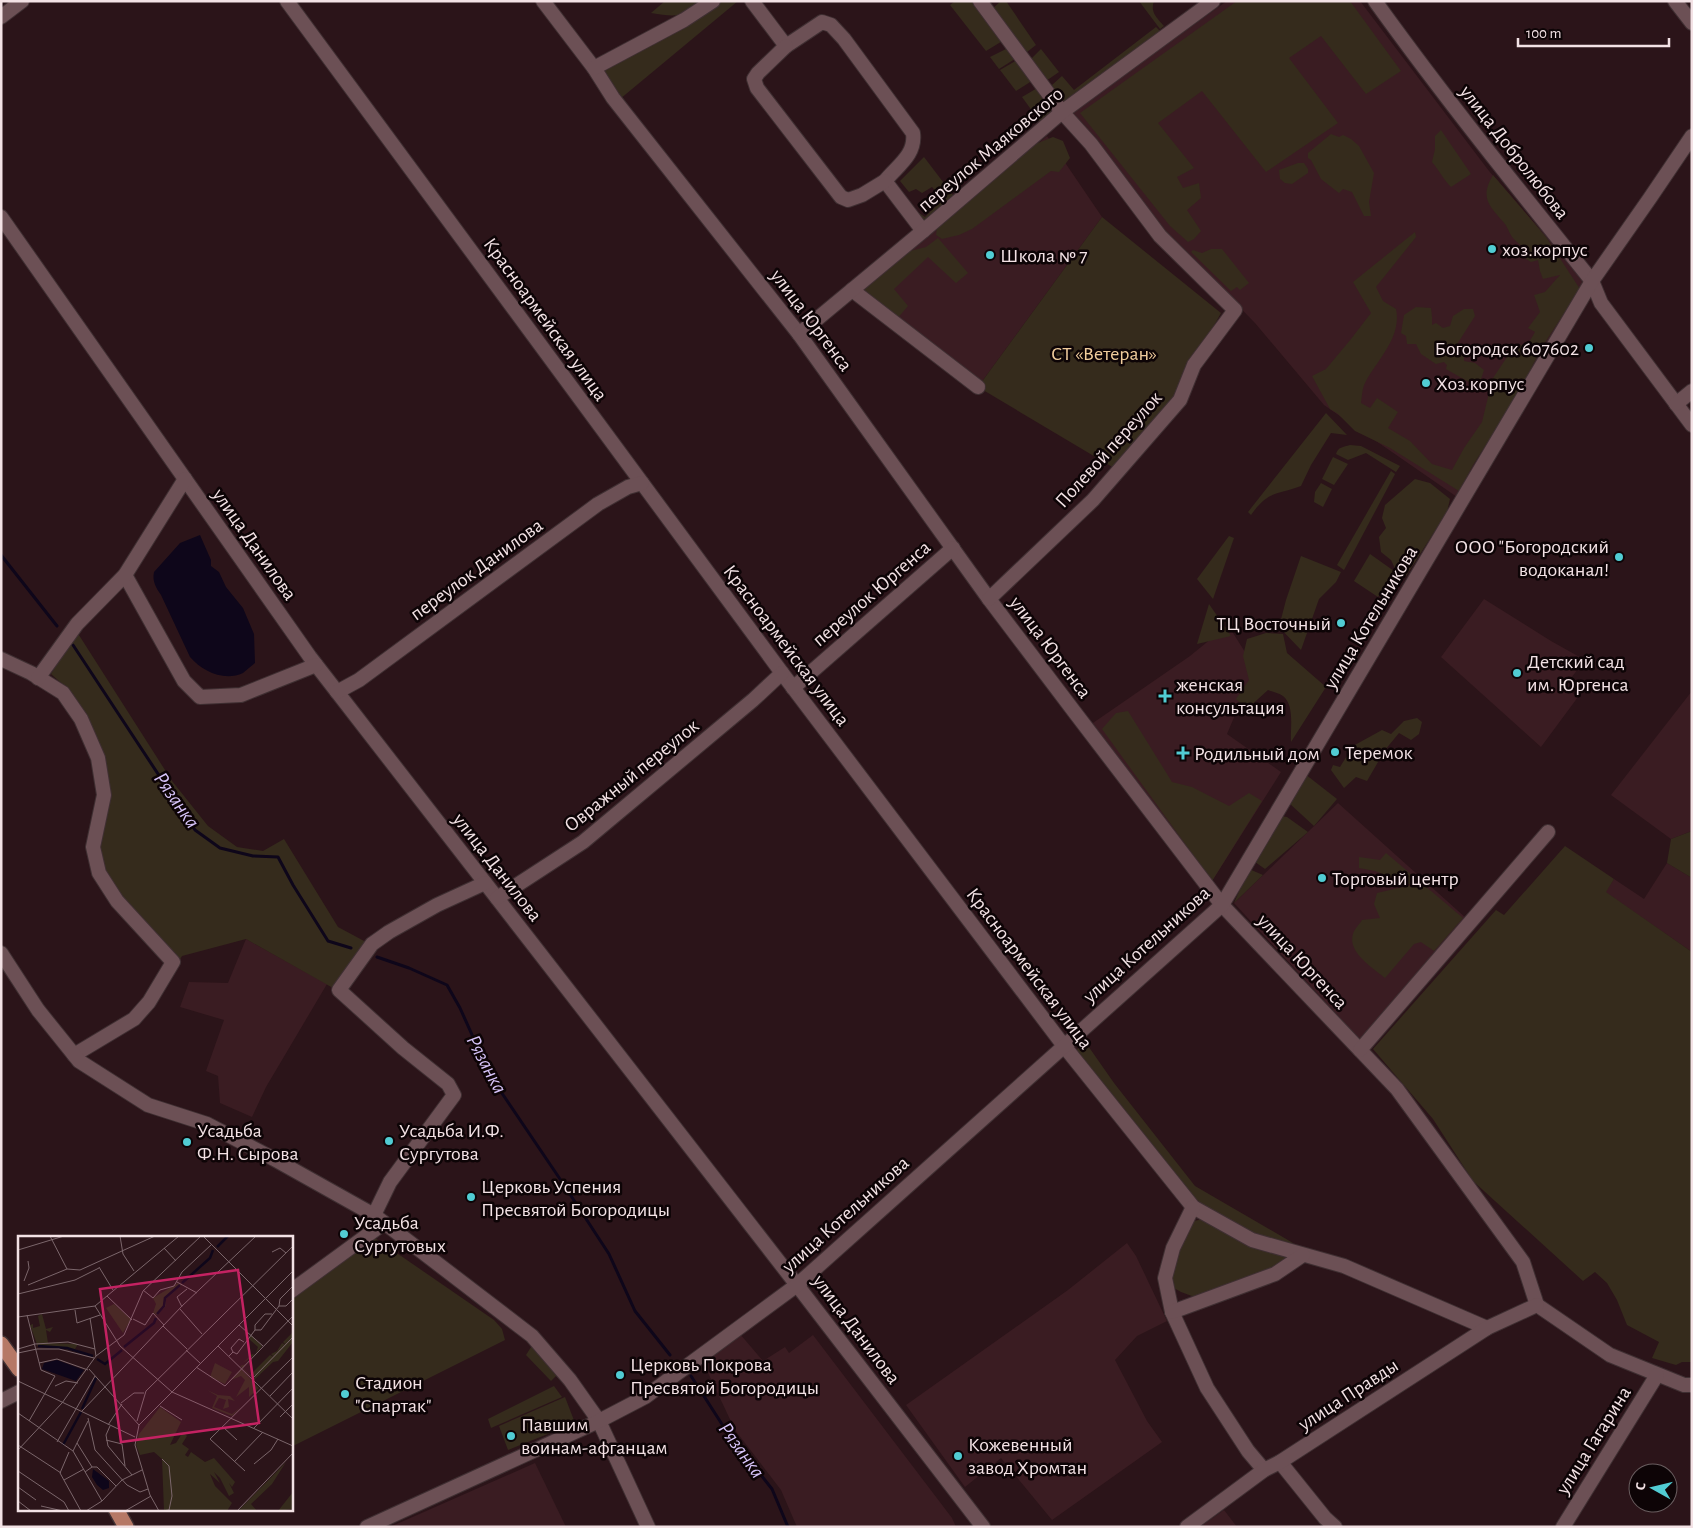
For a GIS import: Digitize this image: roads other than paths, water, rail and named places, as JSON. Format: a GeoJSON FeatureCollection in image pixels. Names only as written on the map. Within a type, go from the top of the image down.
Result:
{"type":"FeatureCollection","features":[{"type":"Feature","properties":{"kind":"main road"},"geometry":{"type":"LineString","coordinates":[[1,1344],[18,1368]]}},
{"type":"Feature","properties":{"kind":"main road"},"geometry":{"type":"LineString","coordinates":[[117,1510],[126,1527]]}},
{"type":"Feature","properties":{"kind":"street"},"geometry":{"type":"LineString","coordinates":[[1,17],[22,1]]}},
{"type":"Feature","properties":{"kind":"street","name":"Красноармейская улица"},"geometry":{"type":"LineString","coordinates":[[287,1],[793,688],[1064,1046],[1193,1207],[1252,1240],[1344,1266],[1487,1328]]}},
{"type":"Feature","properties":{"kind":"street","name":"улица Юргенса"},"geometry":{"type":"LineString","coordinates":[[543,1],[594,68],[613,98],[799,334],[989,599],[1222,904],[1398,1089],[1523,1262],[1537,1305]]}},
{"type":"Feature","properties":{"kind":"street"},"geometry":{"type":"LineString","coordinates":[[594,68],[684,20],[713,1]]}},
{"type":"Feature","properties":{"kind":"street"},"geometry":{"type":"LineString","coordinates":[[752,1],[786,46]]}},
{"type":"Feature","properties":{"kind":"street"},"geometry":{"type":"LineString","coordinates":[[980,1],[1062,112]]}},
{"type":"Feature","properties":{"kind":"street","name":"переулок Маяковского"},"geometry":{"type":"LineString","coordinates":[[799,334],[1062,112],[1196,6],[1213,1]]}},
{"type":"Feature","properties":{"kind":"street","name":"улица Добролюбова"},"geometry":{"type":"LineString","coordinates":[[1375,1],[1417,60],[1592,281],[1601,303],[1692,425]]}},
{"type":"Feature","properties":{"kind":"street"},"geometry":{"type":"LineString","coordinates":[[1675,1],[1692,23]]}},
{"type":"Feature","properties":{"kind":"street"},"geometry":{"type":"LineString","coordinates":[[822,22],[831,25],[844,39],[913,133],[914,142],[910,153],[885,182],[862,195],[848,200],[841,197],[757,88],[754,80],[758,73],[786,46],[822,22]]}},
{"type":"Feature","properties":{"kind":"street","name":"Полевой переулок"},"geometry":{"type":"LineString","coordinates":[[989,599],[1093,500],[1180,400],[1194,365],[1235,310],[1160,236],[1091,144],[1062,112]]}},
{"type":"Feature","properties":{"kind":"street","name":"улица Котельникова"},"geometry":{"type":"LineString","coordinates":[[367,1527],[599,1421],[645,1397],[797,1285],[1222,904],[1592,281],[1692,136]]}},
{"type":"Feature","properties":{"kind":"street"},"geometry":{"type":"LineString","coordinates":[[885,182],[923,231]]}},
{"type":"Feature","properties":{"kind":"street","name":"улица Данилова"},"geometry":{"type":"LineString","coordinates":[[1,217],[316,665],[983,1527]]}},
{"type":"Feature","properties":{"kind":"street"},"geometry":{"type":"LineString","coordinates":[[852,290],[978,387]]}},
{"type":"Feature","properties":{"kind":"street"},"geometry":{"type":"LineString","coordinates":[[1676,404],[1692,391]]}},
{"type":"Feature","properties":{"kind":"street"},"geometry":{"type":"LineString","coordinates":[[38,678],[77,624],[125,575],[185,479]]}},
{"type":"Feature","properties":{"kind":"street","name":"переулок Данилова"},"geometry":{"type":"LineString","coordinates":[[337,692],[359,680],[598,504],[628,488],[642,483]]}},
{"type":"Feature","properties":{"kind":"street","name":"переулок Юргенса"},"geometry":{"type":"LineString","coordinates":[[793,688],[953,548]]}},
{"type":"Feature","properties":{"kind":"street"},"geometry":{"type":"LineString","coordinates":[[125,575],[184,681],[200,697],[241,695],[316,665]]}},
{"type":"Feature","properties":{"kind":"street"},"geometry":{"type":"LineString","coordinates":[[1,659],[63,693],[81,719],[98,758],[104,796],[93,847],[99,873],[117,901],[173,962],[149,1002],[134,1019],[74,1055]]}},
{"type":"Feature","properties":{"kind":"street","name":"Овражный переулок"},"geometry":{"type":"LineString","coordinates":[[497,898],[582,842],[753,700],[782,673]]}},
{"type":"Feature","properties":{"kind":"street"},"geometry":{"type":"LineString","coordinates":[[1360,1050],[1548,832]]}},
{"type":"Feature","properties":{"kind":"street"},"geometry":{"type":"LineString","coordinates":[[292,1290],[379,1219],[390,1182],[454,1095],[448,1084],[403,1048],[340,990],[372,944],[389,932],[437,905],[485,883]]}},
{"type":"Feature","properties":{"kind":"street"},"geometry":{"type":"LineString","coordinates":[[1,953],[38,1010],[79,1061],[148,1105],[206,1124],[274,1159],[379,1219],[532,1336],[570,1380],[599,1421],[648,1527]]}},
{"type":"Feature","properties":{"kind":"street"},"geometry":{"type":"LineString","coordinates":[[1193,1207],[1173,1248],[1165,1278],[1172,1312],[1207,1388],[1248,1451],[1264,1470]]}},
{"type":"Feature","properties":{"kind":"street"},"geometry":{"type":"LineString","coordinates":[[1172,1312],[1275,1274],[1303,1254]]}},
{"type":"Feature","properties":{"kind":"street"},"geometry":{"type":"LineString","coordinates":[[1537,1305],[1610,1355],[1684,1385],[1692,1384]]}},
{"type":"Feature","properties":{"kind":"street","name":"улица Правды"},"geometry":{"type":"LineString","coordinates":[[1187,1527],[1264,1470],[1280,1462],[1487,1328],[1537,1305]]}},
{"type":"Feature","properties":{"kind":"street","name":"улица Гагарина"},"geometry":{"type":"LineString","coordinates":[[1563,1527],[1657,1375]]}},
{"type":"Feature","properties":{"kind":"street"},"geometry":{"type":"LineString","coordinates":[[1,1401],[18,1392]]}},
{"type":"Feature","properties":{"kind":"street"},"geometry":{"type":"LineString","coordinates":[[1280,1462],[1325,1518],[1335,1527]]}},
{"type":"Feature","properties":{"kind":"waterway","name":"Рязанка"},"geometry":{"type":"LineString","coordinates":[[1,555],[57,626]]}},
{"type":"Feature","properties":{"kind":"waterway","name":"Рязанка"},"geometry":{"type":"LineString","coordinates":[[73,645],[195,830],[220,848],[253,856],[278,857],[328,941],[351,948]]}},
{"type":"Feature","properties":{"kind":"waterway","name":"Рязанка"},"geometry":{"type":"LineString","coordinates":[[377,957],[409,968],[447,985],[460,1008],[491,1077],[609,1254],[635,1311],[670,1355]]}},
{"type":"Feature","properties":{"kind":"waterway","name":"Рязанка"},"geometry":{"type":"LineString","coordinates":[[691,1376],[727,1432],[772,1489],[788,1527]]}},
{"type":"Feature","properties":{"kind":"place","name":"хоз.корпус"},"geometry":{"type":"Point","coordinates":[1492,249]}},
{"type":"Feature","properties":{"kind":"place","name":"Школа № 7"},"geometry":{"type":"Point","coordinates":[990,255]}},
{"type":"Feature","properties":{"kind":"place","name":"Богородск 607602"},"geometry":{"type":"Point","coordinates":[1589,348]}},
{"type":"Feature","properties":{"kind":"place","name":"Хоз.корпус"},"geometry":{"type":"Point","coordinates":[1426,383]}},
{"type":"Feature","properties":{"kind":"place","name":"ООО \"Богородский водоканал!"},"geometry":{"type":"Point","coordinates":[1619,557]}},
{"type":"Feature","properties":{"kind":"place","name":"ТЦ Восточный"},"geometry":{"type":"Point","coordinates":[1341,623]}},
{"type":"Feature","properties":{"kind":"place","name":"Детский сад им. Юргенса"},"geometry":{"type":"Point","coordinates":[1517,673]}},
{"type":"Feature","properties":{"kind":"place","name":"женская консультация"},"geometry":{"type":"Point","coordinates":[1165,696]}},
{"type":"Feature","properties":{"kind":"place","name":"Теремок"},"geometry":{"type":"Point","coordinates":[1335,752]}},
{"type":"Feature","properties":{"kind":"place","name":"Родильный дом"},"geometry":{"type":"Point","coordinates":[1183,753]}},
{"type":"Feature","properties":{"kind":"place","name":"Торговый центр"},"geometry":{"type":"Point","coordinates":[1322,878]}},
{"type":"Feature","properties":{"kind":"place","name":"Усадьба И.Ф. Сургутова"},"geometry":{"type":"Point","coordinates":[389,1141]}},
{"type":"Feature","properties":{"kind":"place","name":"Усадьба Ф.Н. Сырова"},"geometry":{"type":"Point","coordinates":[187,1142]}},
{"type":"Feature","properties":{"kind":"place","name":"Церковь Успения Пресвятой Богородицы"},"geometry":{"type":"Point","coordinates":[471,1197]}},
{"type":"Feature","properties":{"kind":"place","name":"Усадьба Сургутовых"},"geometry":{"type":"Point","coordinates":[344,1234]}},
{"type":"Feature","properties":{"kind":"place","name":"Церковь Покрова Пресвятой Богородицы"},"geometry":{"type":"Point","coordinates":[620,1375]}},
{"type":"Feature","properties":{"kind":"place","name":"Стадион \"Спартак\""},"geometry":{"type":"Point","coordinates":[345,1394]}},
{"type":"Feature","properties":{"kind":"place","name":"Павшим воинам-афганцам"},"geometry":{"type":"Point","coordinates":[511,1436]}},
{"type":"Feature","properties":{"kind":"place","name":"Кожевенный завод Хромтан"},"geometry":{"type":"Point","coordinates":[958,1456]}},
{"type":"Feature","properties":{"kind":"park label","name":"СТ «Ветеран»"},"geometry":{"type":"Point","coordinates":[1104,353]}}]}
